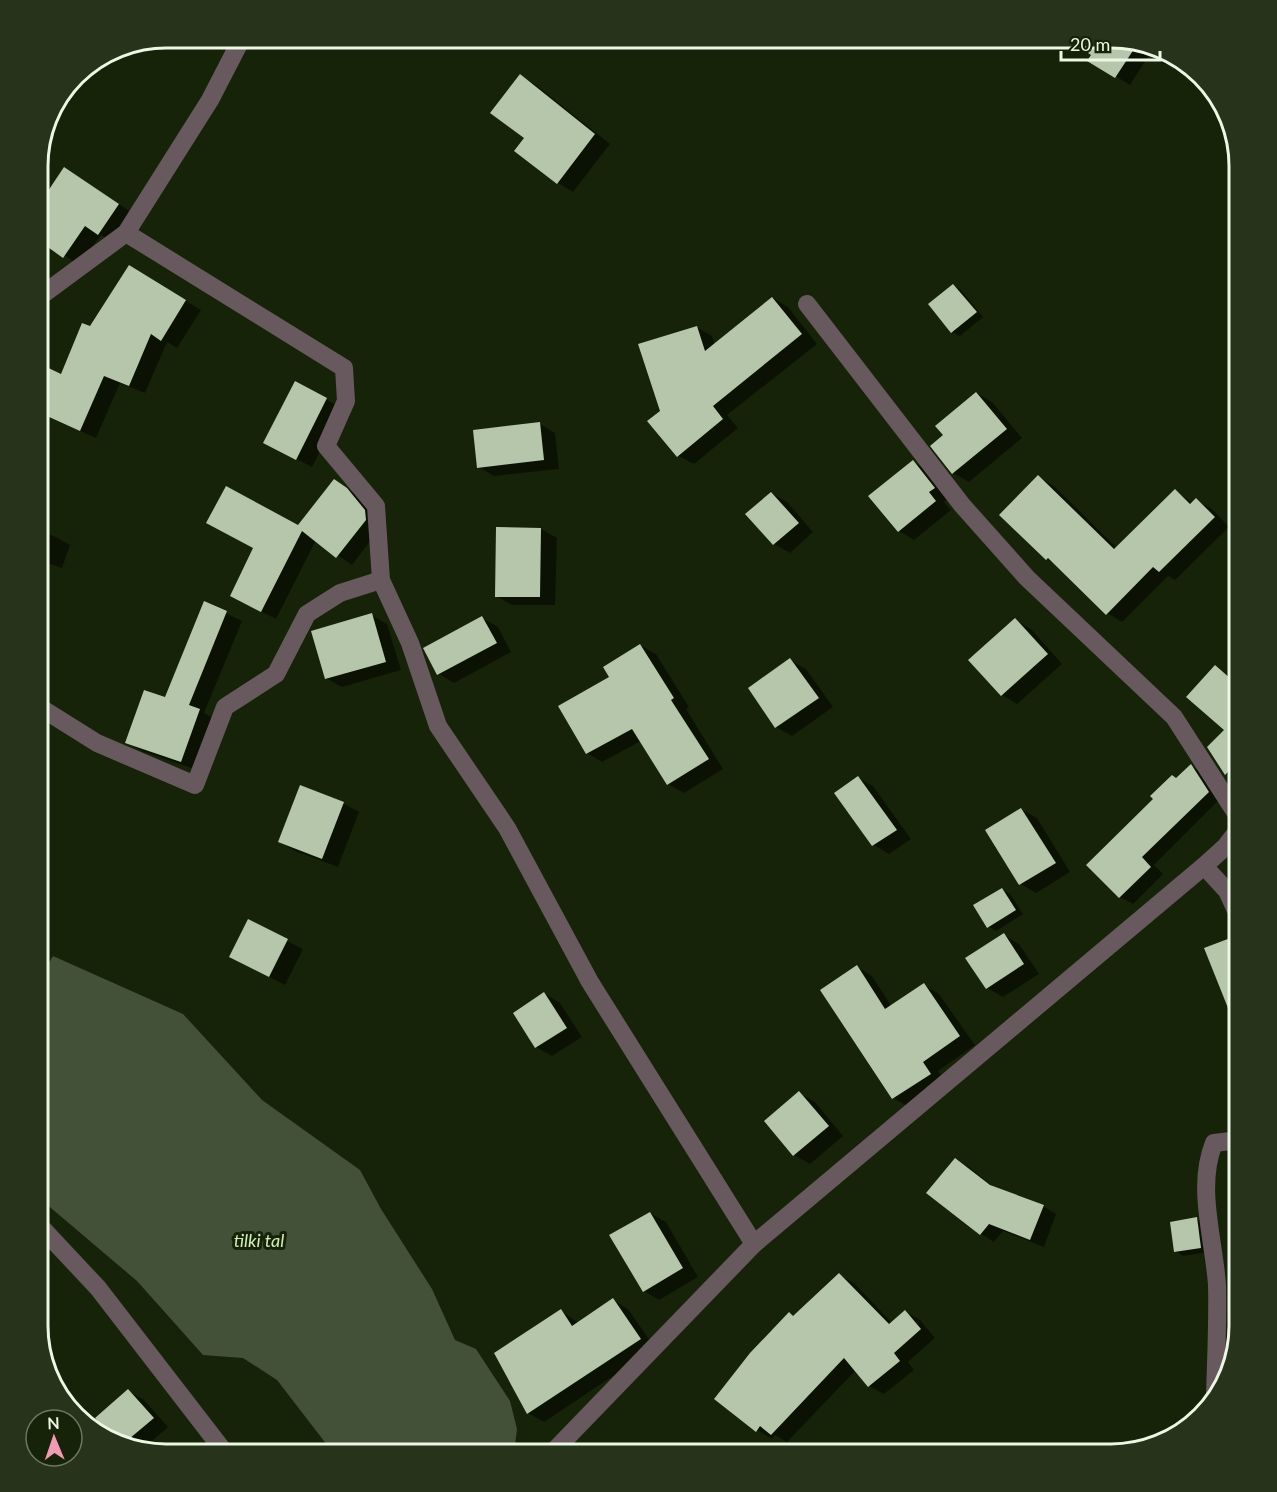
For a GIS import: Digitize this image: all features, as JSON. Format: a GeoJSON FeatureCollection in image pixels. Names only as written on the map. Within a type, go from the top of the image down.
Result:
{"type":"FeatureCollection","features":[{"type":"Feature","properties":{"kind":"street"},"geometry":{"type":"LineString","coordinates":[[48,291],[126,233],[210,100],[237,48]]}},
{"type":"Feature","properties":{"kind":"street"},"geometry":{"type":"LineString","coordinates":[[126,233],[344,368],[346,401],[326,446],[376,506],[381,580],[410,643],[438,726],[507,828],[590,982],[754,1244]]}},
{"type":"Feature","properties":{"kind":"street"},"geometry":{"type":"LineString","coordinates":[[807,304],[962,505],[1027,578],[1174,717],[1229,803]]}},
{"type":"Feature","properties":{"kind":"street"},"geometry":{"type":"LineString","coordinates":[[48,712],[98,743],[195,784],[225,707],[276,674],[307,614],[340,593],[381,580]]}},
{"type":"Feature","properties":{"kind":"street"},"geometry":{"type":"LineString","coordinates":[[562,1444],[754,1244],[1204,866],[1229,842]]}},
{"type":"Feature","properties":{"kind":"street"},"geometry":{"type":"LineString","coordinates":[[1204,866],[1229,895]]}},
{"type":"Feature","properties":{"kind":"street"},"geometry":{"type":"LineString","coordinates":[[1215,1381],[1216,1285],[1206,1192],[1209,1156],[1215,1143],[1229,1141]]}},
{"type":"Feature","properties":{"kind":"street"},"geometry":{"type":"LineString","coordinates":[[48,1235],[98,1288],[218,1444]]}},
{"type":"Feature","properties":{"kind":"water","name":"tilki tal"},"geometry":{"type":"Polygon","coordinates":[[[53,956],[183,1014],[262,1100],[360,1170],[381,1209],[432,1289],[455,1340],[476,1349],[510,1401],[517,1429],[515,1444],[326,1444],[277,1380],[243,1358],[203,1355],[137,1281],[48,1205],[48,964],[53,956]]]}},
{"type":"Feature","properties":{"kind":"building"},"geometry":{"type":"Polygon","coordinates":[[[1081,48],[1133,50],[1115,78],[1087,61],[1091,55],[1081,48]]]}},
{"type":"Feature","properties":{"kind":"building"},"geometry":{"type":"Polygon","coordinates":[[[520,74],[595,134],[557,184],[514,151],[524,138],[490,113],[520,74]]]}},
{"type":"Feature","properties":{"kind":"building"},"geometry":{"type":"Polygon","coordinates":[[[64,167],[119,204],[98,235],[85,226],[63,258],[48,247],[48,191],[64,167]]]}},
{"type":"Feature","properties":{"kind":"building"},"geometry":{"type":"Polygon","coordinates":[[[129,265],[186,300],[161,341],[151,334],[129,386],[104,376],[80,431],[48,417],[48,368],[61,374],[82,323],[90,326],[129,265]]]}},
{"type":"Feature","properties":{"kind":"building"},"geometry":{"type":"Polygon","coordinates":[[[953,284],[977,312],[951,333],[928,304],[953,284]]]}},
{"type":"Feature","properties":{"kind":"building"},"geometry":{"type":"Polygon","coordinates":[[[772,297],[802,334],[713,406],[723,419],[677,457],[647,421],[660,411],[638,344],[697,326],[705,351],[772,297]]]}},
{"type":"Feature","properties":{"kind":"building"},"geometry":{"type":"Polygon","coordinates":[[[295,381],[327,398],[296,460],[263,443],[295,381]]]}},
{"type":"Feature","properties":{"kind":"building"},"geometry":{"type":"Polygon","coordinates":[[[976,392],[1007,429],[952,474],[930,446],[943,435],[935,426],[976,392]]]}},
{"type":"Feature","properties":{"kind":"building"},"geometry":{"type":"Polygon","coordinates":[[[540,422],[544,460],[477,468],[473,430],[540,422]]]}},
{"type":"Feature","properties":{"kind":"building"},"geometry":{"type":"Polygon","coordinates":[[[913,460],[935,488],[929,492],[936,501],[898,532],[868,496],[913,460]]]}},
{"type":"Feature","properties":{"kind":"building"},"geometry":{"type":"Polygon","coordinates":[[[1038,475],[1114,549],[1175,489],[1190,504],[1196,498],[1215,517],[1159,572],[1153,567],[1106,615],[1048,558],[1046,560],[999,515],[1038,475]]]}},
{"type":"Feature","properties":{"kind":"building"},"geometry":{"type":"Polygon","coordinates":[[[334,479],[347,488],[365,510],[366,520],[336,558],[302,531],[261,612],[230,596],[253,548],[206,523],[226,486],[298,525],[334,479]]]}},
{"type":"Feature","properties":{"kind":"building"},"geometry":{"type":"Polygon","coordinates":[[[771,492],[799,523],[773,545],[745,514],[771,492]]]}},
{"type":"Feature","properties":{"kind":"building"},"geometry":{"type":"Polygon","coordinates":[[[496,527],[541,528],[540,597],[495,597],[496,527]]]}},
{"type":"Feature","properties":{"kind":"building"},"geometry":{"type":"Polygon","coordinates":[[[204,601],[227,611],[189,705],[200,709],[181,762],[125,743],[144,690],[165,697],[204,601]]]}},
{"type":"Feature","properties":{"kind":"building"},"geometry":{"type":"Polygon","coordinates":[[[372,613],[386,662],[325,679],[311,631],[372,613]]]}},
{"type":"Feature","properties":{"kind":"building"},"geometry":{"type":"Polygon","coordinates":[[[482,616],[497,643],[437,675],[423,648],[482,616]]]}},
{"type":"Feature","properties":{"kind":"building"},"geometry":{"type":"Polygon","coordinates":[[[1015,618],[1048,654],[1001,696],[968,660],[1015,618]]]}},
{"type":"Feature","properties":{"kind":"building"},"geometry":{"type":"Polygon","coordinates":[[[640,644],[674,698],[671,700],[709,759],[667,785],[632,729],[586,754],[558,706],[609,677],[603,667],[640,644]]]}},
{"type":"Feature","properties":{"kind":"building"},"geometry":{"type":"Polygon","coordinates":[[[790,658],[819,698],[775,728],[748,688],[790,658]]]}},
{"type":"Feature","properties":{"kind":"building"},"geometry":{"type":"Polygon","coordinates":[[[1215,665],[1229,677],[1229,771],[1225,775],[1207,747],[1224,730],[1186,697],[1215,665]]]}},
{"type":"Feature","properties":{"kind":"building"},"geometry":{"type":"Polygon","coordinates":[[[1191,764],[1209,792],[1142,857],[1151,867],[1119,898],[1086,865],[1153,799],[1150,796],[1172,775],[1176,778],[1191,764]]]}},
{"type":"Feature","properties":{"kind":"building"},"geometry":{"type":"Polygon","coordinates":[[[858,776],[897,830],[872,846],[834,793],[858,776]]]}},
{"type":"Feature","properties":{"kind":"building"},"geometry":{"type":"Polygon","coordinates":[[[300,785],[344,802],[322,859],[278,842],[300,785]]]}},
{"type":"Feature","properties":{"kind":"building"},"geometry":{"type":"Polygon","coordinates":[[[1021,808],[1056,863],[1019,885],[985,830],[1021,808]]]}},
{"type":"Feature","properties":{"kind":"building"},"geometry":{"type":"Polygon","coordinates":[[[1002,888],[1016,910],[987,928],[973,905],[1002,888]]]}},
{"type":"Feature","properties":{"kind":"building"},"geometry":{"type":"Polygon","coordinates":[[[248,919],[288,939],[269,977],[229,957],[248,919]]]}},
{"type":"Feature","properties":{"kind":"building"},"geometry":{"type":"Polygon","coordinates":[[[1004,933],[1024,964],[986,989],[965,958],[1004,933]]]}},
{"type":"Feature","properties":{"kind":"building"},"geometry":{"type":"Polygon","coordinates":[[[1229,939],[1229,1010],[1204,948],[1229,939]]]}},
{"type":"Feature","properties":{"kind":"building"},"geometry":{"type":"Polygon","coordinates":[[[857,965],[885,1009],[924,983],[960,1036],[923,1062],[931,1074],[892,1099],[820,990],[857,965]]]}},
{"type":"Feature","properties":{"kind":"building"},"geometry":{"type":"Polygon","coordinates":[[[544,992],[567,1028],[535,1048],[513,1013],[544,992]]]}},
{"type":"Feature","properties":{"kind":"building"},"geometry":{"type":"Polygon","coordinates":[[[799,1091],[829,1126],[793,1156],[764,1121],[799,1091]]]}},
{"type":"Feature","properties":{"kind":"building"},"geometry":{"type":"Polygon","coordinates":[[[955,1158],[990,1185],[1044,1205],[1030,1240],[989,1224],[980,1235],[926,1193],[955,1158]]]}},
{"type":"Feature","properties":{"kind":"building"},"geometry":{"type":"Polygon","coordinates":[[[650,1212],[683,1268],[643,1292],[609,1235],[650,1212]]]}},
{"type":"Feature","properties":{"kind":"building"},"geometry":{"type":"Polygon","coordinates":[[[1197,1217],[1201,1248],[1174,1252],[1170,1222],[1197,1217]]]}},
{"type":"Feature","properties":{"kind":"building"},"geometry":{"type":"Polygon","coordinates":[[[839,1273],[889,1324],[905,1310],[921,1329],[894,1353],[900,1361],[868,1387],[844,1358],[771,1435],[760,1426],[756,1432],[714,1399],[750,1353],[789,1312],[793,1316],[839,1273]]]}},
{"type":"Feature","properties":{"kind":"building"},"geometry":{"type":"Polygon","coordinates":[[[613,1298],[641,1339],[527,1414],[494,1353],[561,1309],[572,1326],[613,1298]]]}},
{"type":"Feature","properties":{"kind":"building"},"geometry":{"type":"Polygon","coordinates":[[[128,1389],[154,1418],[130,1438],[100,1424],[95,1418],[128,1389]]]}}]}
